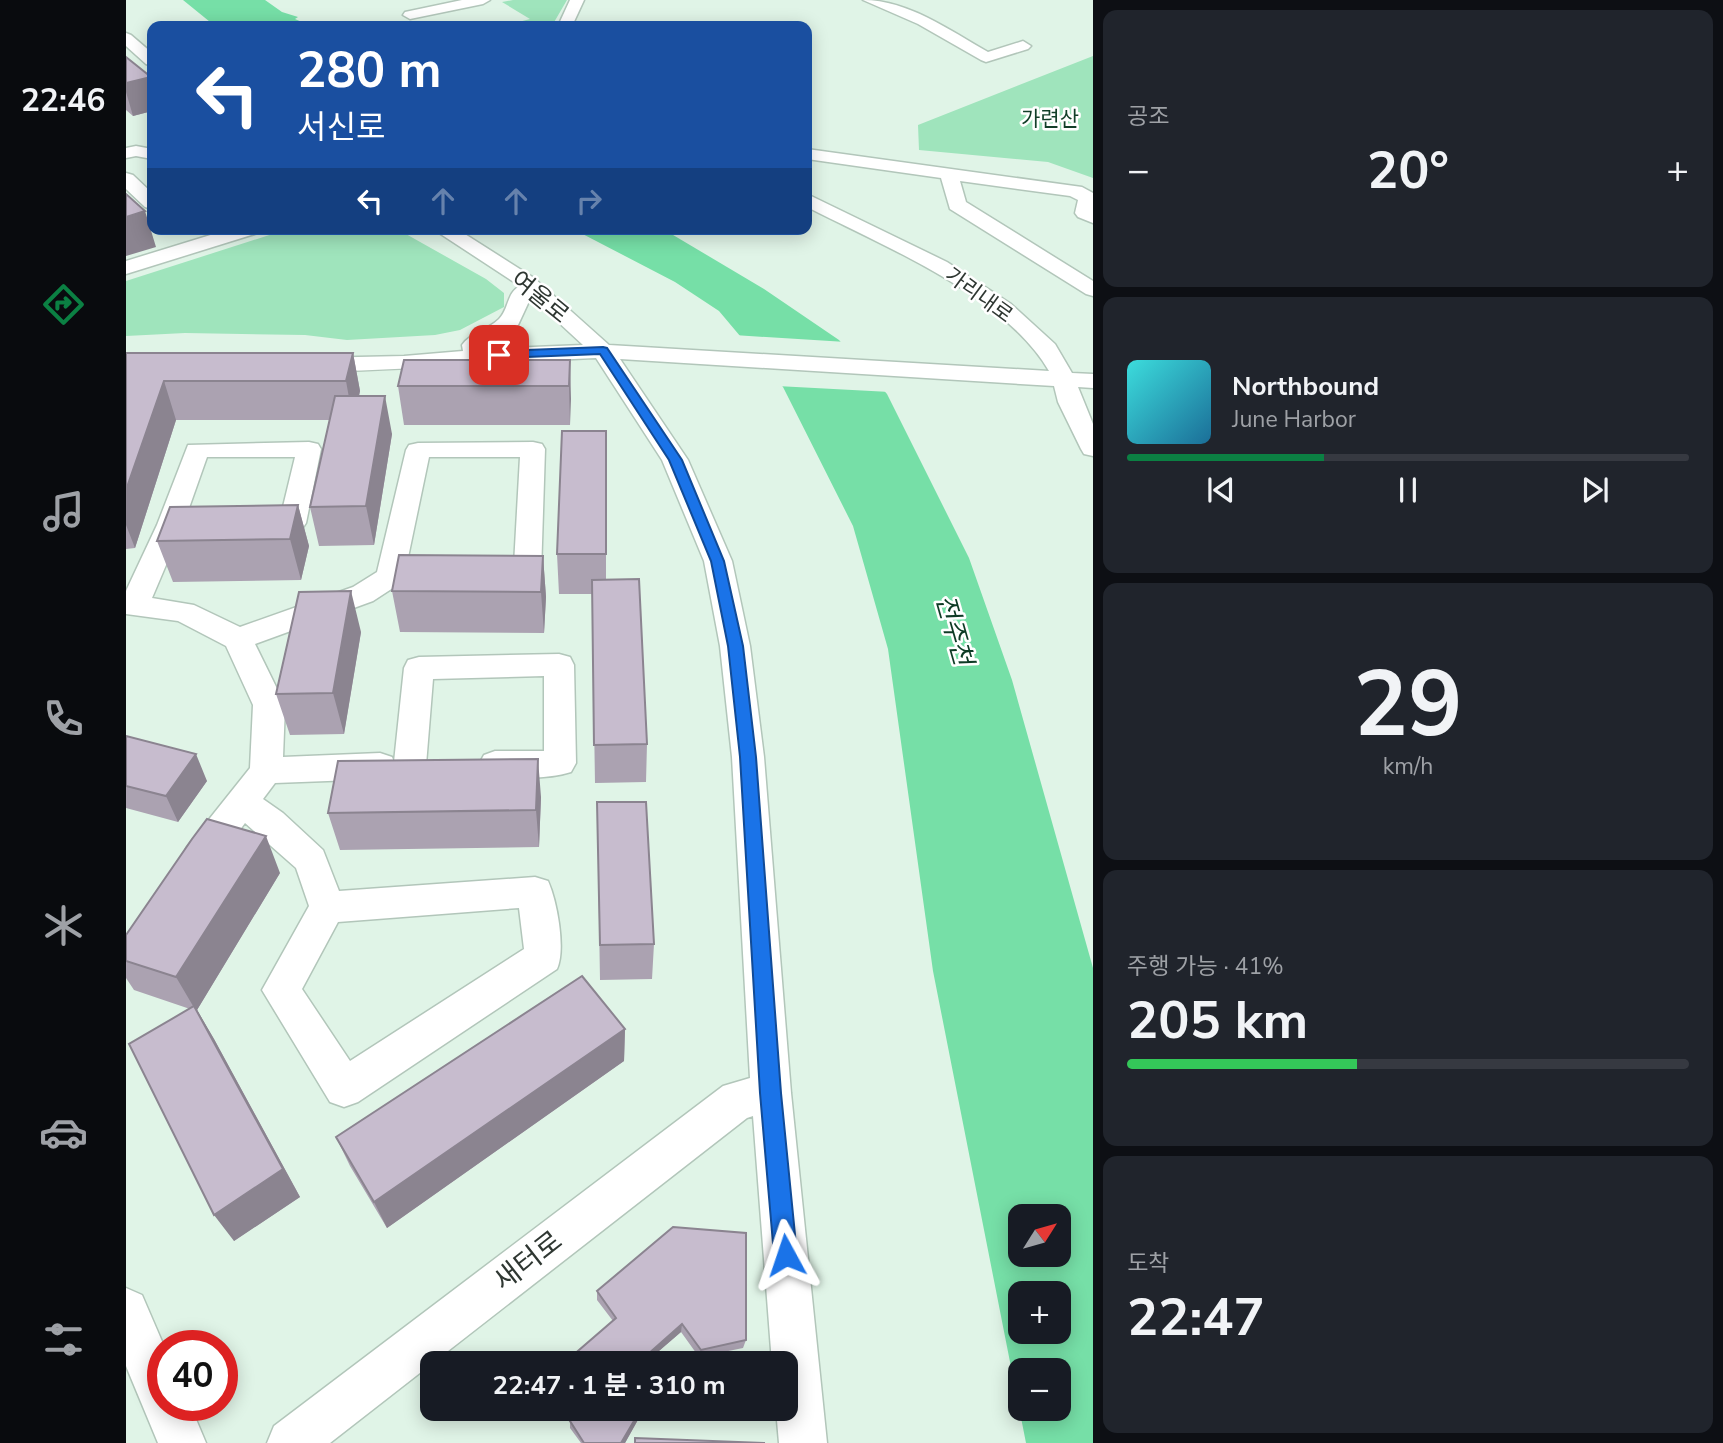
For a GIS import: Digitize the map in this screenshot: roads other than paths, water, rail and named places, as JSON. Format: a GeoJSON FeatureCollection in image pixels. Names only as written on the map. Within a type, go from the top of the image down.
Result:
{"type":"FeatureCollection","features":[{"type":"Feature","properties":{"kind":"street"},"geometry":{"type":"LineString","coordinates":[[419,21],[405,12],[483,0]]}},
{"type":"Feature","properties":{"kind":"street"},"geometry":{"type":"LineString","coordinates":[[870,0],[923,21],[986,57],[1023,46]]}},
{"type":"Feature","properties":{"kind":"street"},"geometry":{"type":"LineString","coordinates":[[568,21],[580,1]]}},
{"type":"Feature","properties":{"kind":"street"},"geometry":{"type":"LineString","coordinates":[[126,38],[147,57]]}},
{"type":"Feature","properties":{"kind":"street"},"geometry":{"type":"LineString","coordinates":[[126,153],[147,153]]}},
{"type":"Feature","properties":{"kind":"street"},"geometry":{"type":"LineString","coordinates":[[812,155],[1075,191],[1088,198],[1086,213],[1093,217]]}},
{"type":"Feature","properties":{"kind":"street"},"geometry":{"type":"LineString","coordinates":[[949,175],[957,205],[1093,290]]}},
{"type":"Feature","properties":{"kind":"street"},"geometry":{"type":"LineString","coordinates":[[126,178],[147,198]]}},
{"type":"Feature","properties":{"kind":"street","name":"가리내로"},"geometry":{"type":"LineString","coordinates":[[812,202],[920,255],[1003,309],[1047,349],[1064,378],[1070,402],[1093,449]]}},
{"type":"Feature","properties":{"kind":"street"},"geometry":{"type":"LineString","coordinates":[[188,235],[200,245]]}},
{"type":"Feature","properties":{"kind":"street"},"geometry":{"type":"LineString","coordinates":[[126,268],[232,235]]}},
{"type":"Feature","properties":{"kind":"street","name":"여울로"},"geometry":{"type":"LineString","coordinates":[[452,235],[534,288],[603,351],[675,460],[718,561],[735,646],[748,757],[771,1093],[803,1443]]}},
{"type":"Feature","properties":{"kind":"street"},"geometry":{"type":"LineString","coordinates":[[475,357],[473,345],[504,328],[515,317],[522,293],[534,288]]}},
{"type":"Feature","properties":{"kind":"street"},"geometry":{"type":"LineString","coordinates":[[291,363],[404,363],[603,351],[1064,378],[1093,382]]}},
{"type":"Feature","properties":{"kind":"street"},"geometry":{"type":"LineString","coordinates":[[183,877],[266,771],[269,705],[238,639],[184,612],[130,605],[170,525],[197,450],[309,449],[293,523],[238,524]]}},
{"type":"Feature","properties":{"kind":"street"},"geometry":{"type":"LineString","coordinates":[[238,639],[363,594],[390,577],[527,574],[533,449],[418,450],[390,577]]}},
{"type":"Feature","properties":{"kind":"street"},"geometry":{"type":"LineString","coordinates":[[170,525],[197,525]]}},
{"type":"Feature","properties":{"kind":"street"},"geometry":{"type":"LineString","coordinates":[[266,771],[560,763],[559,665],[419,668],[437,765]]}},
{"type":"Feature","properties":{"kind":"street"},"geometry":{"type":"LineString","coordinates":[[241,802],[271,823],[311,860],[327,907],[281,990],[344,1087],[544,957],[535,892],[327,907]]}},
{"type":"Feature","properties":{"kind":"street","name":"새터로"},"geometry":{"type":"LineString","coordinates":[[291,1443],[737,1100],[771,1093]]}},
{"type":"Feature","properties":{"kind":"street"},"geometry":{"type":"LineString","coordinates":[[126,1311],[147,1360]]}},
{"type":"Feature","properties":{"kind":"street"},"geometry":{"type":"LineString","coordinates":[[173,1421],[182,1443]]}},
{"type":"Feature","properties":{"kind":"water"},"geometry":{"type":"Polygon","coordinates":[[[183,0],[265,0],[282,12],[298,17],[295,19],[300,21],[209,21],[183,0]]]}},
{"type":"Feature","properties":{"kind":"water","name":"전주천"},"geometry":{"type":"Polygon","coordinates":[[[585,235],[673,235],[764,289],[839,340],[887,394],[969,558],[1012,680],[1093,968],[1093,1443],[1026,1443],[1022,1421],[1071,1421],[1071,1358],[1009,1358],[933,971],[888,649],[853,526],[783,387],[719,311],[675,282],[585,235]]]}},
{"type":"Feature","properties":{"kind":"park label","name":"가련산"},"geometry":{"type":"Point","coordinates":[1050,119]}}]}
